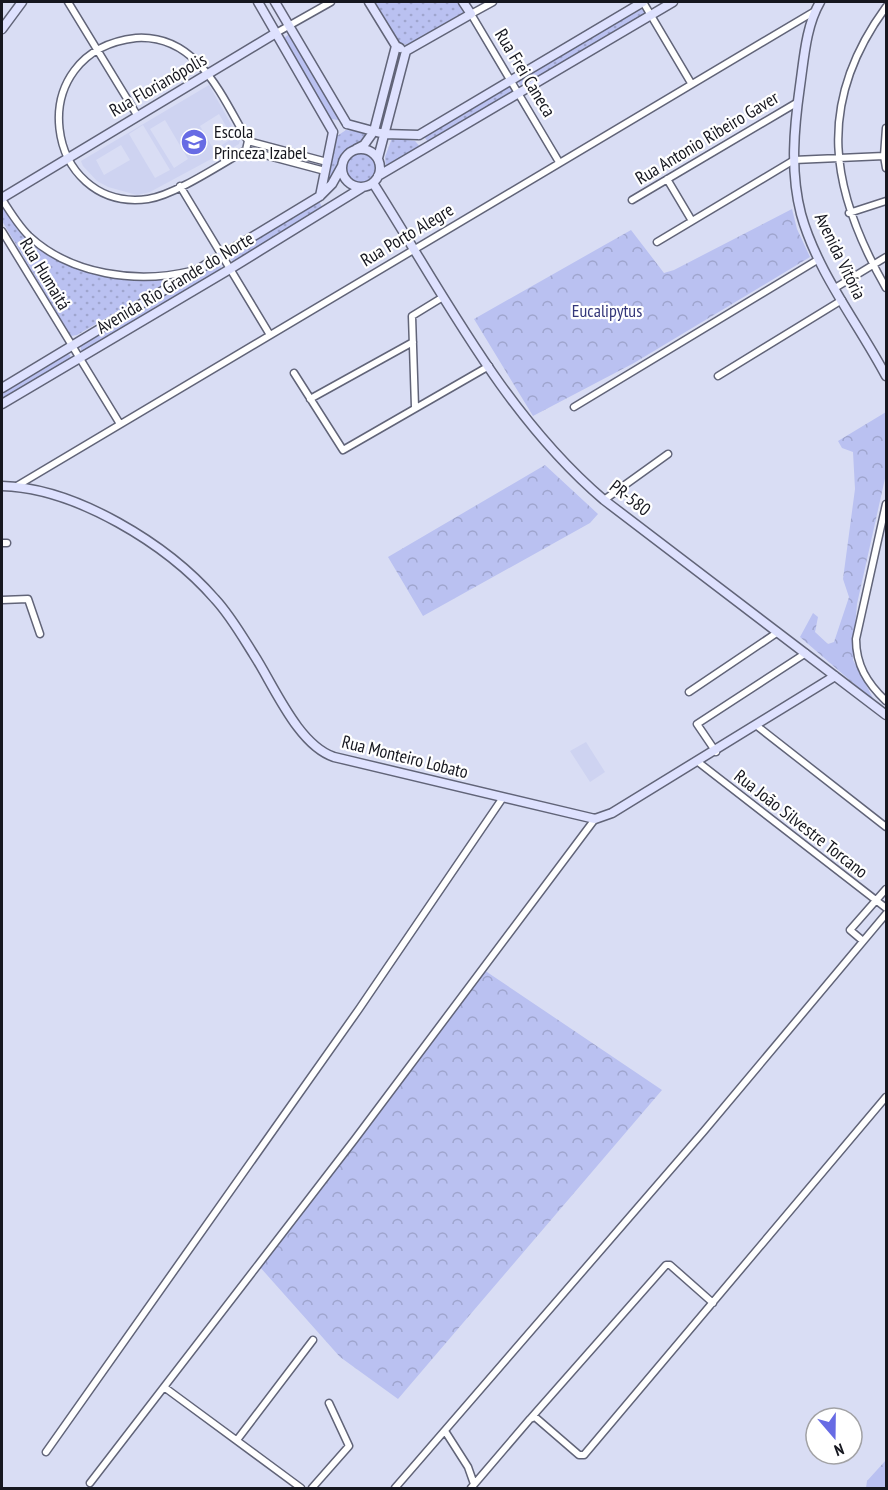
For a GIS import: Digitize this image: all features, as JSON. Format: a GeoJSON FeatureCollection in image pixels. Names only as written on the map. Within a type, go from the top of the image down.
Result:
{"type":"FeatureCollection","features":[{"type":"Feature","properties":{"kind":"street"},"geometry":{"type":"LineString","coordinates":[[2,29],[5,17],[22,2]]}},
{"type":"Feature","properties":{"kind":"street"},"geometry":{"type":"LineString","coordinates":[[68,2],[137,115]]}},
{"type":"Feature","properties":{"kind":"street"},"geometry":{"type":"LineString","coordinates":[[258,2],[333,132],[320,196],[329,209]]}},
{"type":"Feature","properties":{"kind":"street"},"geometry":{"type":"LineString","coordinates":[[275,2],[347,124]]}},
{"type":"Feature","properties":{"kind":"street","name":"Rua Florianópolis"},"geometry":{"type":"LineString","coordinates":[[2,199],[137,115],[332,2]]}},
{"type":"Feature","properties":{"kind":"street"},"geometry":{"type":"LineString","coordinates":[[369,2],[396,46],[406,51]]}},
{"type":"Feature","properties":{"kind":"street","name":"Rua Frei Caneca"},"geometry":{"type":"LineString","coordinates":[[463,2],[559,162]]}},
{"type":"Feature","properties":{"kind":"street"},"geometry":{"type":"LineString","coordinates":[[375,180],[378,158],[406,51],[493,2]]}},
{"type":"Feature","properties":{"kind":"street"},"geometry":{"type":"LineString","coordinates":[[333,132],[347,124],[384,134],[419,135],[643,2],[691,83]]}},
{"type":"Feature","properties":{"kind":"street"},"geometry":{"type":"LineString","coordinates":[[396,46],[374,131],[364,145],[346,156],[342,166],[347,181],[363,187],[673,2]]}},
{"type":"Feature","properties":{"kind":"street","name":"Avenida Vitória"},"geometry":{"type":"LineString","coordinates":[[820,2],[815,11],[798,102],[794,160],[801,213],[819,259],[886,376]]}},
{"type":"Feature","properties":{"kind":"street"},"geometry":{"type":"LineString","coordinates":[[886,7],[868,35],[854,65],[844,102],[837,157],[849,213],[886,288]]}},
{"type":"Feature","properties":{"kind":"street","name":"Rua Porto Alegre"},"geometry":{"type":"LineString","coordinates":[[15,487],[815,11]]}},
{"type":"Feature","properties":{"kind":"street"},"geometry":{"type":"LineString","coordinates":[[157,38],[186,52],[208,74],[248,141],[326,166],[246,150],[180,186],[149,199],[127,199],[92,186],[68,158],[59,126],[60,99],[79,64],[98,48],[123,40],[157,38]]}},
{"type":"Feature","properties":{"kind":"street","name":"Rua Antonio Ribeiro Gaver"},"geometry":{"type":"LineString","coordinates":[[632,200],[798,102]]}},
{"type":"Feature","properties":{"kind":"street"},"geometry":{"type":"LineString","coordinates":[[886,128],[884,156],[886,168]]}},
{"type":"Feature","properties":{"kind":"street"},"geometry":{"type":"LineString","coordinates":[[419,135],[427,149]]}},
{"type":"Feature","properties":{"kind":"street"},"geometry":{"type":"LineString","coordinates":[[246,150],[248,141]]}},
{"type":"Feature","properties":{"kind":"street"},"geometry":{"type":"LineString","coordinates":[[354,150],[370,151],[378,158]]}},
{"type":"Feature","properties":{"kind":"street"},"geometry":{"type":"LineString","coordinates":[[657,243],[794,160],[884,156]]}},
{"type":"Feature","properties":{"kind":"street","name":"Avenida Rio Grande do Norte"},"geometry":{"type":"LineString","coordinates":[[2,388],[223,257],[320,196],[332,184],[342,166]]}},
{"type":"Feature","properties":{"kind":"street"},"geometry":{"type":"LineString","coordinates":[[667,179],[692,221]]}},
{"type":"Feature","properties":{"kind":"street","name":"PR-580"},"geometry":{"type":"LineString","coordinates":[[375,180],[443,297],[489,366],[548,447],[604,500],[886,715]]}},
{"type":"Feature","properties":{"kind":"street"},"geometry":{"type":"LineString","coordinates":[[180,186],[270,335]]}},
{"type":"Feature","properties":{"kind":"street","name":"Avenida Rio Grande do Norte"},"geometry":{"type":"LineString","coordinates":[[2,404],[80,360],[363,187]]}},
{"type":"Feature","properties":{"kind":"street"},"geometry":{"type":"LineString","coordinates":[[2,199],[29,235],[49,251],[75,265],[90,270],[132,276],[166,275],[204,268]]}},
{"type":"Feature","properties":{"kind":"street"},"geometry":{"type":"LineString","coordinates":[[849,213],[886,201]]}},
{"type":"Feature","properties":{"kind":"street","name":"Rua Humaitá"},"geometry":{"type":"LineString","coordinates":[[2,231],[120,424]]}},
{"type":"Feature","properties":{"kind":"street"},"geometry":{"type":"LineString","coordinates":[[835,288],[886,257]]}},
{"type":"Feature","properties":{"kind":"street"},"geometry":{"type":"LineString","coordinates":[[574,406],[819,259]]}},
{"type":"Feature","properties":{"kind":"street"},"geometry":{"type":"LineString","coordinates":[[415,407],[412,316],[443,297]]}},
{"type":"Feature","properties":{"kind":"street"},"geometry":{"type":"LineString","coordinates":[[718,376],[842,300]]}},
{"type":"Feature","properties":{"kind":"street"},"geometry":{"type":"LineString","coordinates":[[310,399],[413,342]]}},
{"type":"Feature","properties":{"kind":"street"},"geometry":{"type":"LineString","coordinates":[[294,373],[343,450],[489,366]]}},
{"type":"Feature","properties":{"kind":"street"},"geometry":{"type":"LineString","coordinates":[[604,500],[668,454]]}},
{"type":"Feature","properties":{"kind":"street","name":"Rua Monteiro Lobato"},"geometry":{"type":"LineString","coordinates":[[2,486],[15,487],[66,500],[98,513],[147,540],[185,570],[215,599],[254,654],[304,735],[319,750],[334,757],[502,799],[595,819]]}},
{"type":"Feature","properties":{"kind":"street"},"geometry":{"type":"LineString","coordinates":[[886,504],[856,639],[857,657],[864,674],[886,701]]}},
{"type":"Feature","properties":{"kind":"street"},"geometry":{"type":"LineString","coordinates":[[2,600],[28,599],[40,634]]}},
{"type":"Feature","properties":{"kind":"street"},"geometry":{"type":"LineString","coordinates":[[688,692],[778,632]]}},
{"type":"Feature","properties":{"kind":"street"},"geometry":{"type":"LineString","coordinates":[[716,752],[697,724],[806,653]]}},
{"type":"Feature","properties":{"kind":"street"},"geometry":{"type":"LineString","coordinates":[[90,1483],[349,1148],[595,819],[612,813],[716,752],[835,676]]}},
{"type":"Feature","properties":{"kind":"street"},"geometry":{"type":"LineString","coordinates":[[757,726],[886,827]]}},
{"type":"Feature","properties":{"kind":"street","name":"Rua João Silvestre Torcano"},"geometry":{"type":"LineString","coordinates":[[698,762],[886,908]]}},
{"type":"Feature","properties":{"kind":"street"},"geometry":{"type":"LineString","coordinates":[[46,1452],[352,1019],[502,799]]}},
{"type":"Feature","properties":{"kind":"street"},"geometry":{"type":"LineString","coordinates":[[863,941],[850,930],[886,889]]}},
{"type":"Feature","properties":{"kind":"street"},"geometry":{"type":"LineString","coordinates":[[395,1488],[704,1131],[886,914]]}},
{"type":"Feature","properties":{"kind":"street"},"geometry":{"type":"LineString","coordinates":[[530,1419],[535,1417],[579,1455],[584,1455],[886,1097]]}},
{"type":"Feature","properties":{"kind":"street"},"geometry":{"type":"LineString","coordinates":[[473,1486],[666,1265],[670,1265],[713,1303]]}},
{"type":"Feature","properties":{"kind":"street"},"geometry":{"type":"LineString","coordinates":[[237,1440],[313,1340]]}},
{"type":"Feature","properties":{"kind":"street"},"geometry":{"type":"LineString","coordinates":[[164,1387],[301,1488]]}},
{"type":"Feature","properties":{"kind":"street"},"geometry":{"type":"LineString","coordinates":[[312,1488],[349,1446],[329,1403]]}},
{"type":"Feature","properties":{"kind":"street"},"geometry":{"type":"LineString","coordinates":[[445,1431],[468,1467],[473,1486]]}},
{"type":"Feature","properties":{"kind":"shaded area","name":"Escola Princeza Izabel"},"geometry":{"type":"Polygon","coordinates":[[[209,85],[240,140],[239,144],[150,192],[137,195],[108,187],[97,181],[81,161],[209,85]],[[219,114],[200,126],[214,150],[233,138],[219,114]],[[165,120],[150,129],[174,168],[188,159],[165,120]],[[143,125],[129,134],[155,178],[170,170],[143,125]],[[121,145],[96,160],[104,175],[130,160],[121,145]]]}},
{"type":"Feature","properties":{"kind":"shaded area"},"geometry":{"type":"Polygon","coordinates":[[[586,742],[605,772],[590,782],[570,751],[586,742]]]}},
{"type":"Feature","properties":{"kind":"green space"},"geometry":{"type":"Polygon","coordinates":[[[375,2],[460,2],[468,13],[411,46],[400,43],[375,2]]]}},
{"type":"Feature","properties":{"kind":"green space"},"geometry":{"type":"Polygon","coordinates":[[[640,5],[645,13],[521,86],[517,81],[640,5]]]}},
{"type":"Feature","properties":{"kind":"green space"},"geometry":{"type":"Polygon","coordinates":[[[289,34],[339,118],[338,120],[331,119],[283,39],[289,34]]]}},
{"type":"Feature","properties":{"kind":"green space"},"geometry":{"type":"Polygon","coordinates":[[[508,84],[513,92],[429,143],[425,138],[425,135],[508,84]]]}},
{"type":"Feature","properties":{"kind":"green space"},"geometry":{"type":"Polygon","coordinates":[[[346,130],[367,133],[367,136],[340,156],[334,176],[324,187],[337,136],[346,130]]]}},
{"type":"Feature","properties":{"kind":"green space"},"geometry":{"type":"Polygon","coordinates":[[[392,138],[415,141],[422,149],[386,170],[385,157],[392,138]]]}},
{"type":"Feature","properties":{"kind":"green space"},"geometry":{"type":"Polygon","coordinates":[[[360,152],[372,156],[376,168],[372,180],[360,184],[348,180],[344,168],[348,156],[360,152]]]}},
{"type":"Feature","properties":{"kind":"green space"},"geometry":{"type":"Polygon","coordinates":[[[316,203],[320,203],[323,209],[236,263],[231,260],[232,254],[316,203]]]}},
{"type":"Feature","properties":{"kind":"green space"},"geometry":{"type":"Polygon","coordinates":[[[2,206],[39,244],[55,257],[72,266],[110,275],[163,278],[164,284],[77,335],[71,336],[2,221],[2,206]]]}},
{"type":"Feature","properties":{"kind":"green space","name":"Eucalipytus"},"geometry":{"type":"Polygon","coordinates":[[[792,209],[797,229],[810,257],[634,363],[533,416],[474,319],[631,230],[664,273],[792,209]]]}},
{"type":"Feature","properties":{"kind":"green space"},"geometry":{"type":"Polygon","coordinates":[[[217,264],[220,265],[222,271],[85,352],[81,350],[80,344],[217,264]]]}},
{"type":"Feature","properties":{"kind":"green space"},"geometry":{"type":"Polygon","coordinates":[[[66,353],[70,355],[71,361],[2,402],[2,392],[66,353]]]}},
{"type":"Feature","properties":{"kind":"green space"},"geometry":{"type":"Polygon","coordinates":[[[886,412],[886,474],[857,604],[853,651],[853,660],[875,702],[800,637],[813,613],[818,617],[815,632],[828,644],[834,642],[849,597],[843,579],[855,489],[853,452],[842,448],[838,441],[886,412]]]}},
{"type":"Feature","properties":{"kind":"green space"},"geometry":{"type":"Polygon","coordinates":[[[545,465],[598,514],[590,523],[423,616],[388,557],[545,465]]]}},
{"type":"Feature","properties":{"kind":"green space"},"geometry":{"type":"Polygon","coordinates":[[[484,970],[662,1090],[398,1399],[340,1357],[259,1266],[484,970]]]}},
{"type":"Feature","properties":{"kind":"green space"},"geometry":{"type":"Polygon","coordinates":[[[886,1460],[886,1488],[866,1488],[867,1481],[886,1460]]]}},
{"type":"Feature","properties":{"kind":"place","name":"Escola Princeza Izabel"},"geometry":{"type":"Point","coordinates":[194,142]}}]}
